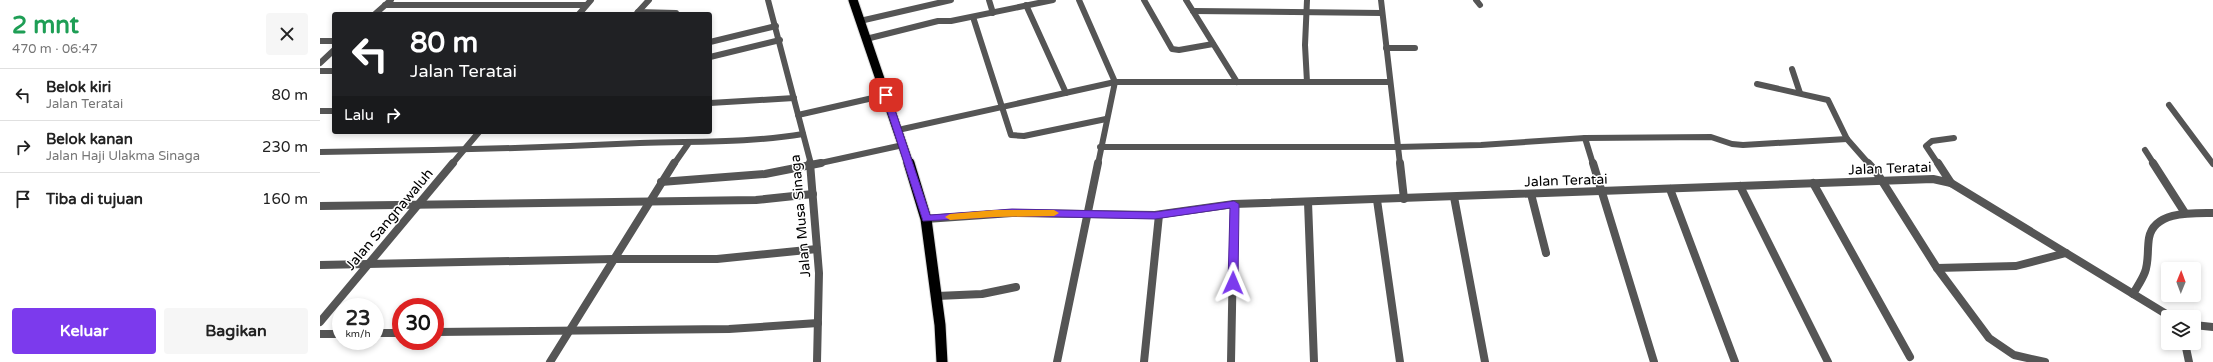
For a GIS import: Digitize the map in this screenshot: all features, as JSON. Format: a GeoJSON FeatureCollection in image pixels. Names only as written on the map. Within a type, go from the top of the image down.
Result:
{"type":"FeatureCollection","features":[{"type":"Feature","properties":{"kind":"main road"},"geometry":{"type":"LineString","coordinates":[[853,0],[898,130],[926,219],[937,296],[942,362]]}},
{"type":"Feature","properties":{"kind":"street"},"geometry":{"type":"LineString","coordinates":[[377,12],[391,0]]}},
{"type":"Feature","properties":{"kind":"street"},"geometry":{"type":"LineString","coordinates":[[581,12],[591,0]]}},
{"type":"Feature","properties":{"kind":"street"},"geometry":{"type":"LineString","coordinates":[[638,12],[649,0]]}},
{"type":"Feature","properties":{"kind":"street","name":"Jalan Musa Sinaga"},"geometry":{"type":"LineString","coordinates":[[770,0],[811,166],[819,273],[817,362]]}},
{"type":"Feature","properties":{"kind":"street"},"geometry":{"type":"LineString","coordinates":[[860,21],[952,0]]}},
{"type":"Feature","properties":{"kind":"street"},"geometry":{"type":"LineString","coordinates":[[989,0],[993,13]]}},
{"type":"Feature","properties":{"kind":"street"},"geometry":{"type":"LineString","coordinates":[[866,39],[938,21],[951,21],[973,17],[1053,0]]}},
{"type":"Feature","properties":{"kind":"street"},"geometry":{"type":"LineString","coordinates":[[1057,362],[1086,214],[1115,82],[1079,0]]}},
{"type":"Feature","properties":{"kind":"street"},"geometry":{"type":"LineString","coordinates":[[1144,0],[1172,49],[1179,50],[1212,44]]}},
{"type":"Feature","properties":{"kind":"street"},"geometry":{"type":"LineString","coordinates":[[1186,0],[1237,82]]}},
{"type":"Feature","properties":{"kind":"street"},"geometry":{"type":"LineString","coordinates":[[1307,0],[1305,45],[1307,82]]}},
{"type":"Feature","properties":{"kind":"street"},"geometry":{"type":"LineString","coordinates":[[1381,0],[1404,199]]}},
{"type":"Feature","properties":{"kind":"street"},"geometry":{"type":"LineString","coordinates":[[385,5],[586,5]]}},
{"type":"Feature","properties":{"kind":"street"},"geometry":{"type":"LineString","coordinates":[[1026,5],[1066,92]]}},
{"type":"Feature","properties":{"kind":"street"},"geometry":{"type":"LineString","coordinates":[[1192,11],[1382,13]]}},
{"type":"Feature","properties":{"kind":"street"},"geometry":{"type":"LineString","coordinates":[[973,17],[1002,107],[1014,136],[1106,119]]}},
{"type":"Feature","properties":{"kind":"street"},"geometry":{"type":"LineString","coordinates":[[712,42],[776,26]]}},
{"type":"Feature","properties":{"kind":"street"},"geometry":{"type":"LineString","coordinates":[[712,57],[780,40]]}},
{"type":"Feature","properties":{"kind":"street"},"geometry":{"type":"LineString","coordinates":[[320,41],[332,41]]}},
{"type":"Feature","properties":{"kind":"street"},"geometry":{"type":"LineString","coordinates":[[1386,48],[1415,48]]}},
{"type":"Feature","properties":{"kind":"street"},"geometry":{"type":"LineString","coordinates":[[320,63],[332,52]]}},
{"type":"Feature","properties":{"kind":"street"},"geometry":{"type":"LineString","coordinates":[[1792,69],[1800,93]]}},
{"type":"Feature","properties":{"kind":"street"},"geometry":{"type":"LineString","coordinates":[[320,71],[332,71]]}},
{"type":"Feature","properties":{"kind":"street"},"geometry":{"type":"LineString","coordinates":[[898,130],[1115,82],[1390,82]]}},
{"type":"Feature","properties":{"kind":"street"},"geometry":{"type":"LineString","coordinates":[[1757,84],[1828,100],[1847,139],[1882,181],[1937,268],[1989,338],[2014,355],[2045,362]]}},
{"type":"Feature","properties":{"kind":"street"},"geometry":{"type":"LineString","coordinates":[[798,114],[886,95]]}},
{"type":"Feature","properties":{"kind":"street"},"geometry":{"type":"LineString","coordinates":[[712,102],[794,98]]}},
{"type":"Feature","properties":{"kind":"street"},"geometry":{"type":"LineString","coordinates":[[2169,105],[2213,164]]}},
{"type":"Feature","properties":{"kind":"street"},"geometry":{"type":"LineString","coordinates":[[320,111],[332,111]]}},
{"type":"Feature","properties":{"kind":"street","name":"Jalan Sangnawaluh"},"geometry":{"type":"LineString","coordinates":[[320,322],[477,134]]}},
{"type":"Feature","properties":{"kind":"street"},"geometry":{"type":"LineString","coordinates":[[320,152],[463,150],[645,143],[688,144],[762,141],[803,134]]}},
{"type":"Feature","properties":{"kind":"street"},"geometry":{"type":"LineString","coordinates":[[1100,147],[1398,147],[1481,145],[1584,138],[1711,137],[1732,144],[1744,145],[1847,139]]}},
{"type":"Feature","properties":{"kind":"street"},"geometry":{"type":"LineString","coordinates":[[1584,138],[1654,362]]}},
{"type":"Feature","properties":{"kind":"street"},"geometry":{"type":"LineString","coordinates":[[1951,183],[1926,146],[1932,141],[1954,138]]}},
{"type":"Feature","properties":{"kind":"street"},"geometry":{"type":"LineString","coordinates":[[550,362],[649,200],[688,144]]}},
{"type":"Feature","properties":{"kind":"street"},"geometry":{"type":"LineString","coordinates":[[661,182],[738,177],[811,166],[903,145]]}},
{"type":"Feature","properties":{"kind":"street"},"geometry":{"type":"LineString","coordinates":[[2145,150],[2184,213]]}},
{"type":"Feature","properties":{"kind":"street","name":"Jalan Teratai"},"geometry":{"type":"LineString","coordinates":[[926,219],[995,213],[1159,215],[1234,204],[1933,179],[1951,183],[2161,311]]}},
{"type":"Feature","properties":{"kind":"street"},"geometry":{"type":"LineString","coordinates":[[1813,184],[1888,315],[1910,357]]}},
{"type":"Feature","properties":{"kind":"street"},"geometry":{"type":"LineString","coordinates":[[1740,186],[1828,362]]}},
{"type":"Feature","properties":{"kind":"street"},"geometry":{"type":"LineString","coordinates":[[1670,189],[1735,362]]}},
{"type":"Feature","properties":{"kind":"street"},"geometry":{"type":"LineString","coordinates":[[320,206],[649,200],[756,200],[813,194]]}},
{"type":"Feature","properties":{"kind":"street"},"geometry":{"type":"LineString","coordinates":[[1531,194],[1546,253]]}},
{"type":"Feature","properties":{"kind":"street"},"geometry":{"type":"LineString","coordinates":[[1454,197],[1485,362]]}},
{"type":"Feature","properties":{"kind":"street"},"geometry":{"type":"LineString","coordinates":[[1377,200],[1400,362]]}},
{"type":"Feature","properties":{"kind":"street"},"geometry":{"type":"LineString","coordinates":[[1308,202],[1314,362]]}},
{"type":"Feature","properties":{"kind":"street"},"geometry":{"type":"LineString","coordinates":[[1231,362],[1234,204]]}},
{"type":"Feature","properties":{"kind":"street"},"geometry":{"type":"LineString","coordinates":[[2133,294],[2146,270],[2150,234],[2156,226],[2174,215],[2184,213],[2213,213]]}},
{"type":"Feature","properties":{"kind":"street"},"geometry":{"type":"LineString","coordinates":[[1144,362],[1159,215]]}},
{"type":"Feature","properties":{"kind":"street"},"geometry":{"type":"LineString","coordinates":[[320,265],[732,258],[817,249]]}},
{"type":"Feature","properties":{"kind":"street"},"geometry":{"type":"LineString","coordinates":[[1937,268],[2016,266],[2066,253]]}},
{"type":"Feature","properties":{"kind":"street"},"geometry":{"type":"LineString","coordinates":[[937,296],[982,294],[1016,287]]}},
{"type":"Feature","properties":{"kind":"street"},"geometry":{"type":"LineString","coordinates":[[444,332],[729,329],[818,323]]}},
{"type":"Feature","properties":{"kind":"street"},"geometry":{"type":"LineString","coordinates":[[2201,326],[2213,327]]}},
{"type":"Feature","properties":{"kind":"street"},"geometry":{"type":"LineString","coordinates":[[320,334],[332,334]]}},
{"type":"Feature","properties":{"kind":"street"},"geometry":{"type":"LineString","coordinates":[[2187,350],[2189,362]]}},
{"type":"Feature","properties":{"kind":"slow traffic"},"geometry":{"type":"LineString","coordinates":[[950,217],[995,213],[1054,213]]}},
{"type":"Feature","properties":{"kind":"route"},"geometry":{"type":"LineString","coordinates":[[886,95],[926,219],[995,213],[1176,214],[1234,204],[1233,283]]}}]}
